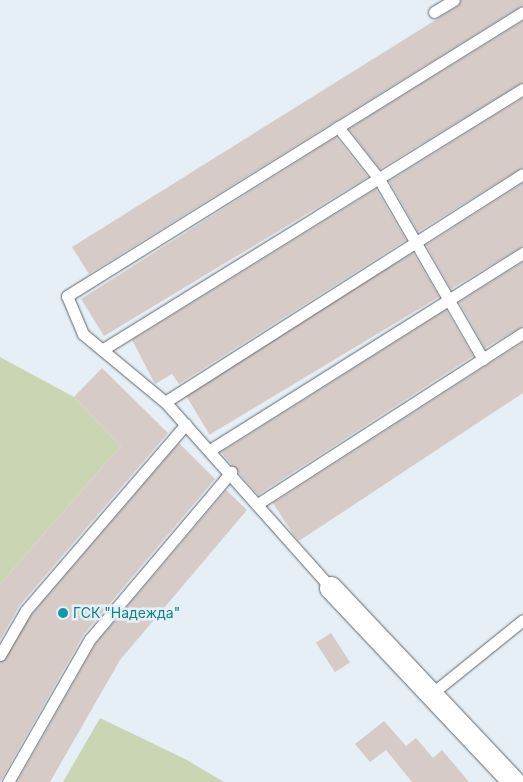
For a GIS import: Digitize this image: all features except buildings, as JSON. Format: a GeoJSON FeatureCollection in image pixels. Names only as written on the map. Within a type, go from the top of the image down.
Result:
{"type":"FeatureCollection","features":[{"type":"Feature","properties":{"kind":"street"},"geometry":{"type":"LineString","coordinates":[[331,588],[514,782]]}},
{"type":"Feature","properties":{"kind":"lane"},"geometry":{"type":"LineString","coordinates":[[434,12],[454,0]]}},
{"type":"Feature","properties":{"kind":"lane"},"geometry":{"type":"LineString","coordinates":[[331,588],[259,503],[165,402],[105,348],[83,334],[67,296],[523,12]]}},
{"type":"Feature","properties":{"kind":"lane"},"geometry":{"type":"LineString","coordinates":[[105,348],[523,89]]}},
{"type":"Feature","properties":{"kind":"lane"},"geometry":{"type":"LineString","coordinates":[[338,127],[379,179],[483,359]]}},
{"type":"Feature","properties":{"kind":"lane"},"geometry":{"type":"LineString","coordinates":[[165,402],[523,174]]}},
{"type":"Feature","properties":{"kind":"lane"},"geometry":{"type":"LineString","coordinates":[[210,450],[523,253]]}},
{"type":"Feature","properties":{"kind":"lane"},"geometry":{"type":"LineString","coordinates":[[259,503],[523,333]]}},
{"type":"Feature","properties":{"kind":"lane"},"geometry":{"type":"LineString","coordinates":[[0,656],[26,610],[186,424]]}},
{"type":"Feature","properties":{"kind":"lane"},"geometry":{"type":"LineString","coordinates":[[8,782],[90,640],[230,472]]}},
{"type":"Feature","properties":{"kind":"lane"},"geometry":{"type":"LineString","coordinates":[[430,695],[523,620]]}},
{"type":"Feature","properties":{"kind":"green space"},"geometry":{"type":"Polygon","coordinates":[[[0,357],[74,397],[121,446],[0,584],[0,357]]]}},
{"type":"Feature","properties":{"kind":"green space"},"geometry":{"type":"Polygon","coordinates":[[[100,718],[187,760],[224,782],[63,782],[100,718]]]}},
{"type":"Feature","properties":{"kind":"place","name":"ГСК \"Надежда\""},"geometry":{"type":"Point","coordinates":[63,613]}}]}
